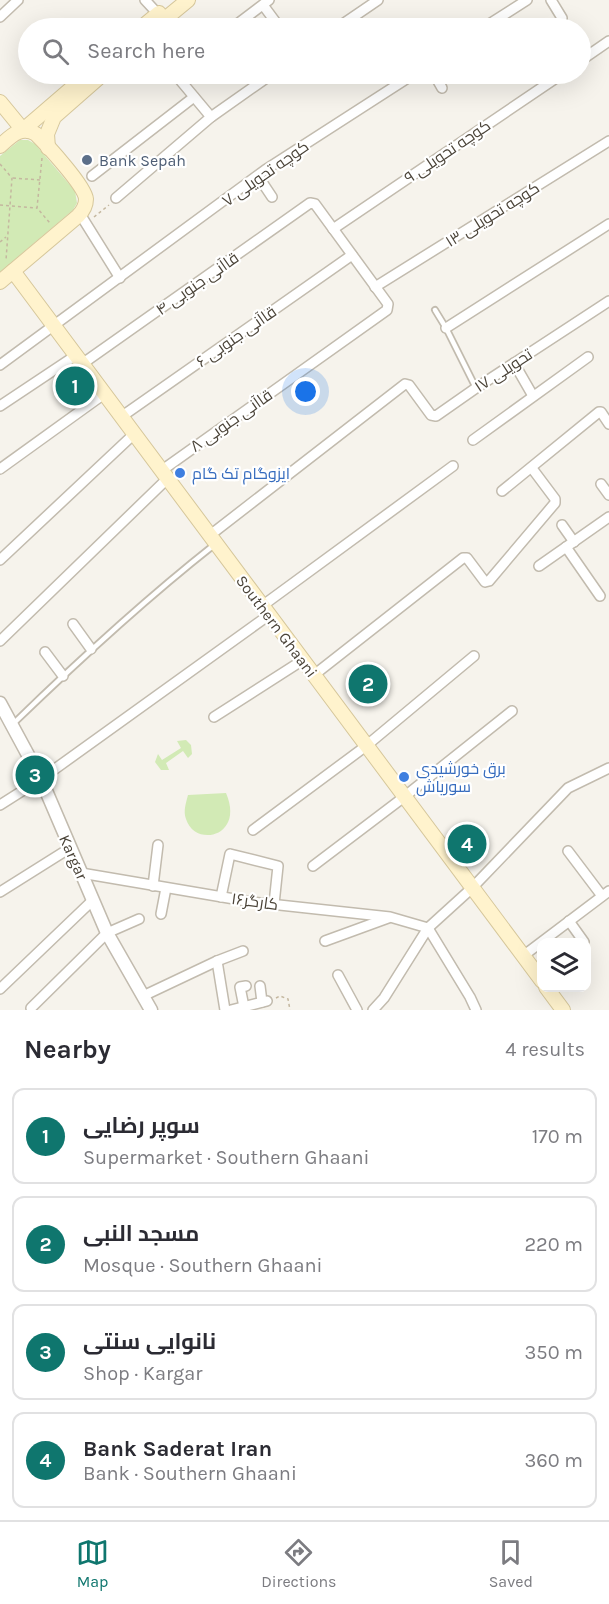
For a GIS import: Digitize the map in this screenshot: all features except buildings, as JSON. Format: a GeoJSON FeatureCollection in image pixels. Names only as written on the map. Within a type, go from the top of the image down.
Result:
{"type":"FeatureCollection","features":[{"type":"Feature","properties":{"kind":"main road"},"geometry":{"type":"LineString","coordinates":[[153,18],[174,0]]}},
{"type":"Feature","properties":{"kind":"main road"},"geometry":{"type":"LineString","coordinates":[[166,18],[188,0]]}},
{"type":"Feature","properties":{"kind":"main road"},"geometry":{"type":"LineString","coordinates":[[49,154],[47,134],[54,117],[81,84]]}},
{"type":"Feature","properties":{"kind":"main road"},"geometry":{"type":"LineString","coordinates":[[0,146],[86,84]]}},
{"type":"Feature","properties":{"kind":"main road"},"geometry":{"type":"LineString","coordinates":[[0,282],[82,210],[86,199],[81,187],[49,154],[36,134],[30,130],[23,130],[1,109]]}},
{"type":"Feature","properties":{"kind":"main road","name":"Southern Ghaani"},"geometry":{"type":"LineString","coordinates":[[13,271],[537,974]]}},
{"type":"Feature","properties":{"kind":"main road"},"geometry":{"type":"LineString","coordinates":[[550,992],[563,1010]]}},
{"type":"Feature","properties":{"kind":"street"},"geometry":{"type":"LineString","coordinates":[[0,17],[18,0]]}},
{"type":"Feature","properties":{"kind":"street"},"geometry":{"type":"LineString","coordinates":[[145,0],[158,14]]}},
{"type":"Feature","properties":{"kind":"street"},"geometry":{"type":"LineString","coordinates":[[352,18],[378,0]]}},
{"type":"Feature","properties":{"kind":"street"},"geometry":{"type":"LineString","coordinates":[[499,18],[527,0]]}},
{"type":"Feature","properties":{"kind":"street"},"geometry":{"type":"LineString","coordinates":[[551,0],[562,18]]}},
{"type":"Feature","properties":{"kind":"street"},"geometry":{"type":"LineString","coordinates":[[245,18],[266,2],[275,18]]}},
{"type":"Feature","properties":{"kind":"street"},"geometry":{"type":"LineString","coordinates":[[591,53],[609,41]]}},
{"type":"Feature","properties":{"kind":"street"},"geometry":{"type":"LineString","coordinates":[[183,84],[211,117]]}},
{"type":"Feature","properties":{"kind":"street"},"geometry":{"type":"LineString","coordinates":[[116,198],[211,117],[258,84]]}},
{"type":"Feature","properties":{"kind":"street","name":"کوچه تحویلی ۷"},"geometry":{"type":"LineString","coordinates":[[0,365],[258,176],[399,84]]}},
{"type":"Feature","properties":{"kind":"street"},"geometry":{"type":"LineString","coordinates":[[440,84],[442,88]]}},
{"type":"Feature","properties":{"kind":"street","name":"کوچه تحویلی ۹"},"geometry":{"type":"LineString","coordinates":[[333,229],[547,84]]}},
{"type":"Feature","properties":{"kind":"street"},"geometry":{"type":"LineString","coordinates":[[92,176],[194,97]]}},
{"type":"Feature","properties":{"kind":"street","name":"کوچه تحویلی ۱۳"},"geometry":{"type":"LineString","coordinates":[[375,287],[609,141]]}},
{"type":"Feature","properties":{"kind":"street"},"geometry":{"type":"LineString","coordinates":[[258,176],[272,197]]}},
{"type":"Feature","properties":{"kind":"street","name":"قاآنی جنوبی ۴"},"geometry":{"type":"LineString","coordinates":[[0,406],[79,360],[313,202],[333,229]]}},
{"type":"Feature","properties":{"kind":"street"},"geometry":{"type":"LineString","coordinates":[[82,210],[120,278]]}},
{"type":"Feature","properties":{"kind":"street"},"geometry":{"type":"LineString","coordinates":[[446,328],[609,224]]}},
{"type":"Feature","properties":{"kind":"street"},"geometry":{"type":"LineString","coordinates":[[333,229],[375,287]]}},
{"type":"Feature","properties":{"kind":"street","name":"قاآنی جنوبی ۶"},"geometry":{"type":"LineString","coordinates":[[121,417],[351,255]]}},
{"type":"Feature","properties":{"kind":"street","name":"قاآنی جنوبی ۸"},"geometry":{"type":"LineString","coordinates":[[0,641],[164,475],[387,310],[388,307],[375,287]]}},
{"type":"Feature","properties":{"kind":"street","name":"تحویلی ۱۷"},"geometry":{"type":"LineString","coordinates":[[212,540],[405,384],[409,385],[434,416],[609,301]]}},
{"type":"Feature","properties":{"kind":"street"},"geometry":{"type":"LineString","coordinates":[[473,440],[588,357]]}},
{"type":"Feature","properties":{"kind":"street"},"geometry":{"type":"LineString","coordinates":[[514,363],[533,396]]}},
{"type":"Feature","properties":{"kind":"street"},"geometry":{"type":"LineString","coordinates":[[0,469],[104,394]]}},
{"type":"Feature","properties":{"kind":"street"},"geometry":{"type":"LineString","coordinates":[[502,491],[599,412],[609,424]]}},
{"type":"Feature","properties":{"kind":"street"},"geometry":{"type":"LineString","coordinates":[[0,560],[134,434]]}},
{"type":"Feature","properties":{"kind":"street"},"geometry":{"type":"LineString","coordinates":[[0,805],[41,779],[201,663],[453,466]]}},
{"type":"Feature","properties":{"kind":"street"},"geometry":{"type":"LineString","coordinates":[[314,675],[465,558],[485,582],[489,581],[555,502],[534,471]]}},
{"type":"Feature","properties":{"kind":"street"},"geometry":{"type":"LineString","coordinates":[[601,484],[609,495]]}},
{"type":"Feature","properties":{"kind":"street"},"geometry":{"type":"LineString","coordinates":[[539,566],[608,519]]}},
{"type":"Feature","properties":{"kind":"street"},"geometry":{"type":"LineString","coordinates":[[562,525],[570,544],[600,596]]}},
{"type":"Feature","properties":{"kind":"street"},"geometry":{"type":"LineString","coordinates":[[72,624],[92,649]]}},
{"type":"Feature","properties":{"kind":"street"},"geometry":{"type":"LineString","coordinates":[[45,652],[63,676]]}},
{"type":"Feature","properties":{"kind":"street"},"geometry":{"type":"LineString","coordinates":[[253,830],[366,746],[474,656]]}},
{"type":"Feature","properties":{"kind":"street"},"geometry":{"type":"LineString","coordinates":[[214,717],[303,660]]}},
{"type":"Feature","properties":{"kind":"street","name":"Kargar"},"geometry":{"type":"LineString","coordinates":[[1,706],[41,779],[108,933],[151,1010]]}},
{"type":"Feature","properties":{"kind":"street"},"geometry":{"type":"LineString","coordinates":[[313,866],[512,711]]}},
{"type":"Feature","properties":{"kind":"street"},"geometry":{"type":"LineString","coordinates":[[373,1010],[384,998],[428,928],[472,888],[568,788],[609,768]]}},
{"type":"Feature","properties":{"kind":"street"},"geometry":{"type":"LineString","coordinates":[[153,886],[158,845]]}},
{"type":"Feature","properties":{"kind":"street"},"geometry":{"type":"LineString","coordinates":[[0,892],[70,848]]}},
{"type":"Feature","properties":{"kind":"street"},"geometry":{"type":"LineString","coordinates":[[523,956],[607,893],[568,851]]}},
{"type":"Feature","properties":{"kind":"street"},"geometry":{"type":"LineString","coordinates":[[221,897],[230,854],[278,866],[274,904]]}},
{"type":"Feature","properties":{"kind":"street","name":"کارگر۱۶"},"geometry":{"type":"LineString","coordinates":[[81,873],[221,897],[390,917],[428,928]]}},
{"type":"Feature","properties":{"kind":"street"},"geometry":{"type":"LineString","coordinates":[[161,914],[166,888]]}},
{"type":"Feature","properties":{"kind":"street"},"geometry":{"type":"LineString","coordinates":[[0,989],[93,900]]}},
{"type":"Feature","properties":{"kind":"street"},"geometry":{"type":"LineString","coordinates":[[325,941],[390,917]]}},
{"type":"Feature","properties":{"kind":"street"},"geometry":{"type":"LineString","coordinates":[[31,1008],[108,933],[139,919]]}},
{"type":"Feature","properties":{"kind":"street"},"geometry":{"type":"LineString","coordinates":[[569,921],[581,938]]}},
{"type":"Feature","properties":{"kind":"street"},"geometry":{"type":"LineString","coordinates":[[428,928],[476,1010]]}},
{"type":"Feature","properties":{"kind":"street"},"geometry":{"type":"LineString","coordinates":[[143,996],[243,951]]}},
{"type":"Feature","properties":{"kind":"street"},"geometry":{"type":"LineString","coordinates":[[217,961],[225,1010]]}},
{"type":"Feature","properties":{"kind":"street"},"geometry":{"type":"LineString","coordinates":[[338,975],[357,1010]]}},
{"type":"Feature","properties":{"kind":"street"},"geometry":{"type":"LineString","coordinates":[[244,1007],[240,987],[246,986]]}},
{"type":"Feature","properties":{"kind":"street"},"geometry":{"type":"LineString","coordinates":[[231,1010],[264,1001],[260,986]]}},
{"type":"Feature","properties":{"kind":"lane"},"geometry":{"type":"LineString","coordinates":[[435,310],[476,388]]}},
{"type":"Feature","properties":{"kind":"lane"},"geometry":{"type":"LineString","coordinates":[[12,724],[212,540]]}},
{"type":"Feature","properties":{"kind":"path"},"geometry":{"type":"LineString","coordinates":[[37,208],[42,153],[49,154]]}},
{"type":"Feature","properties":{"kind":"path"},"geometry":{"type":"LineString","coordinates":[[0,164],[12,178],[40,180]]}},
{"type":"Feature","properties":{"kind":"path"},"geometry":{"type":"LineString","coordinates":[[0,259],[5,259],[12,178]]}},
{"type":"Feature","properties":{"kind":"path"},"geometry":{"type":"LineString","coordinates":[[82,210],[93,217],[116,198]]}},
{"type":"Feature","properties":{"kind":"path"},"geometry":{"type":"LineString","coordinates":[[0,205],[37,208],[58,233]]}},
{"type":"Feature","properties":{"kind":"path"},"geometry":{"type":"LineString","coordinates":[[0,242],[7,237]]}},
{"type":"Feature","properties":{"kind":"path"},"geometry":{"type":"LineString","coordinates":[[264,1001],[280,996],[288,999],[291,1010]]}},
{"type":"Feature","properties":{"kind":"green space"},"geometry":{"type":"Polygon","coordinates":[[[20,140],[28,140],[35,144],[75,191],[77,203],[73,210],[0,272],[0,156],[20,140]]]}},
{"type":"Feature","properties":{"kind":"green space"},"geometry":{"type":"Polygon","coordinates":[[[186,740],[191,745],[192,754],[188,758],[183,751],[166,763],[169,770],[161,770],[155,762],[158,754],[162,760],[181,748],[177,741],[186,740]]]}},
{"type":"Feature","properties":{"kind":"green space"},"geometry":{"type":"Polygon","coordinates":[[[226,793],[230,808],[229,820],[224,828],[208,835],[191,828],[185,813],[188,795],[226,793]]]}},
{"type":"Feature","properties":{"kind":"place","name":"Bank Sepah"},"geometry":{"type":"Point","coordinates":[87,160]}},
{"type":"Feature","properties":{"kind":"place","name":"سوپر رضایی"},"geometry":{"type":"Point","coordinates":[75,386]}},
{"type":"Feature","properties":{"kind":"place","name":"ایزوگام تک گام"},"geometry":{"type":"Point","coordinates":[180,473]}},
{"type":"Feature","properties":{"kind":"place","name":"مسجد النبی"},"geometry":{"type":"Point","coordinates":[368,684]}},
{"type":"Feature","properties":{"kind":"place","name":"نانوایی سنتی"},"geometry":{"type":"Point","coordinates":[35,775]}},
{"type":"Feature","properties":{"kind":"place","name":"برق خورشیدی سوریاش"},"geometry":{"type":"Point","coordinates":[404,777]}},
{"type":"Feature","properties":{"kind":"place","name":"Bank Saderat Iran"},"geometry":{"type":"Point","coordinates":[467,844]}}]}
